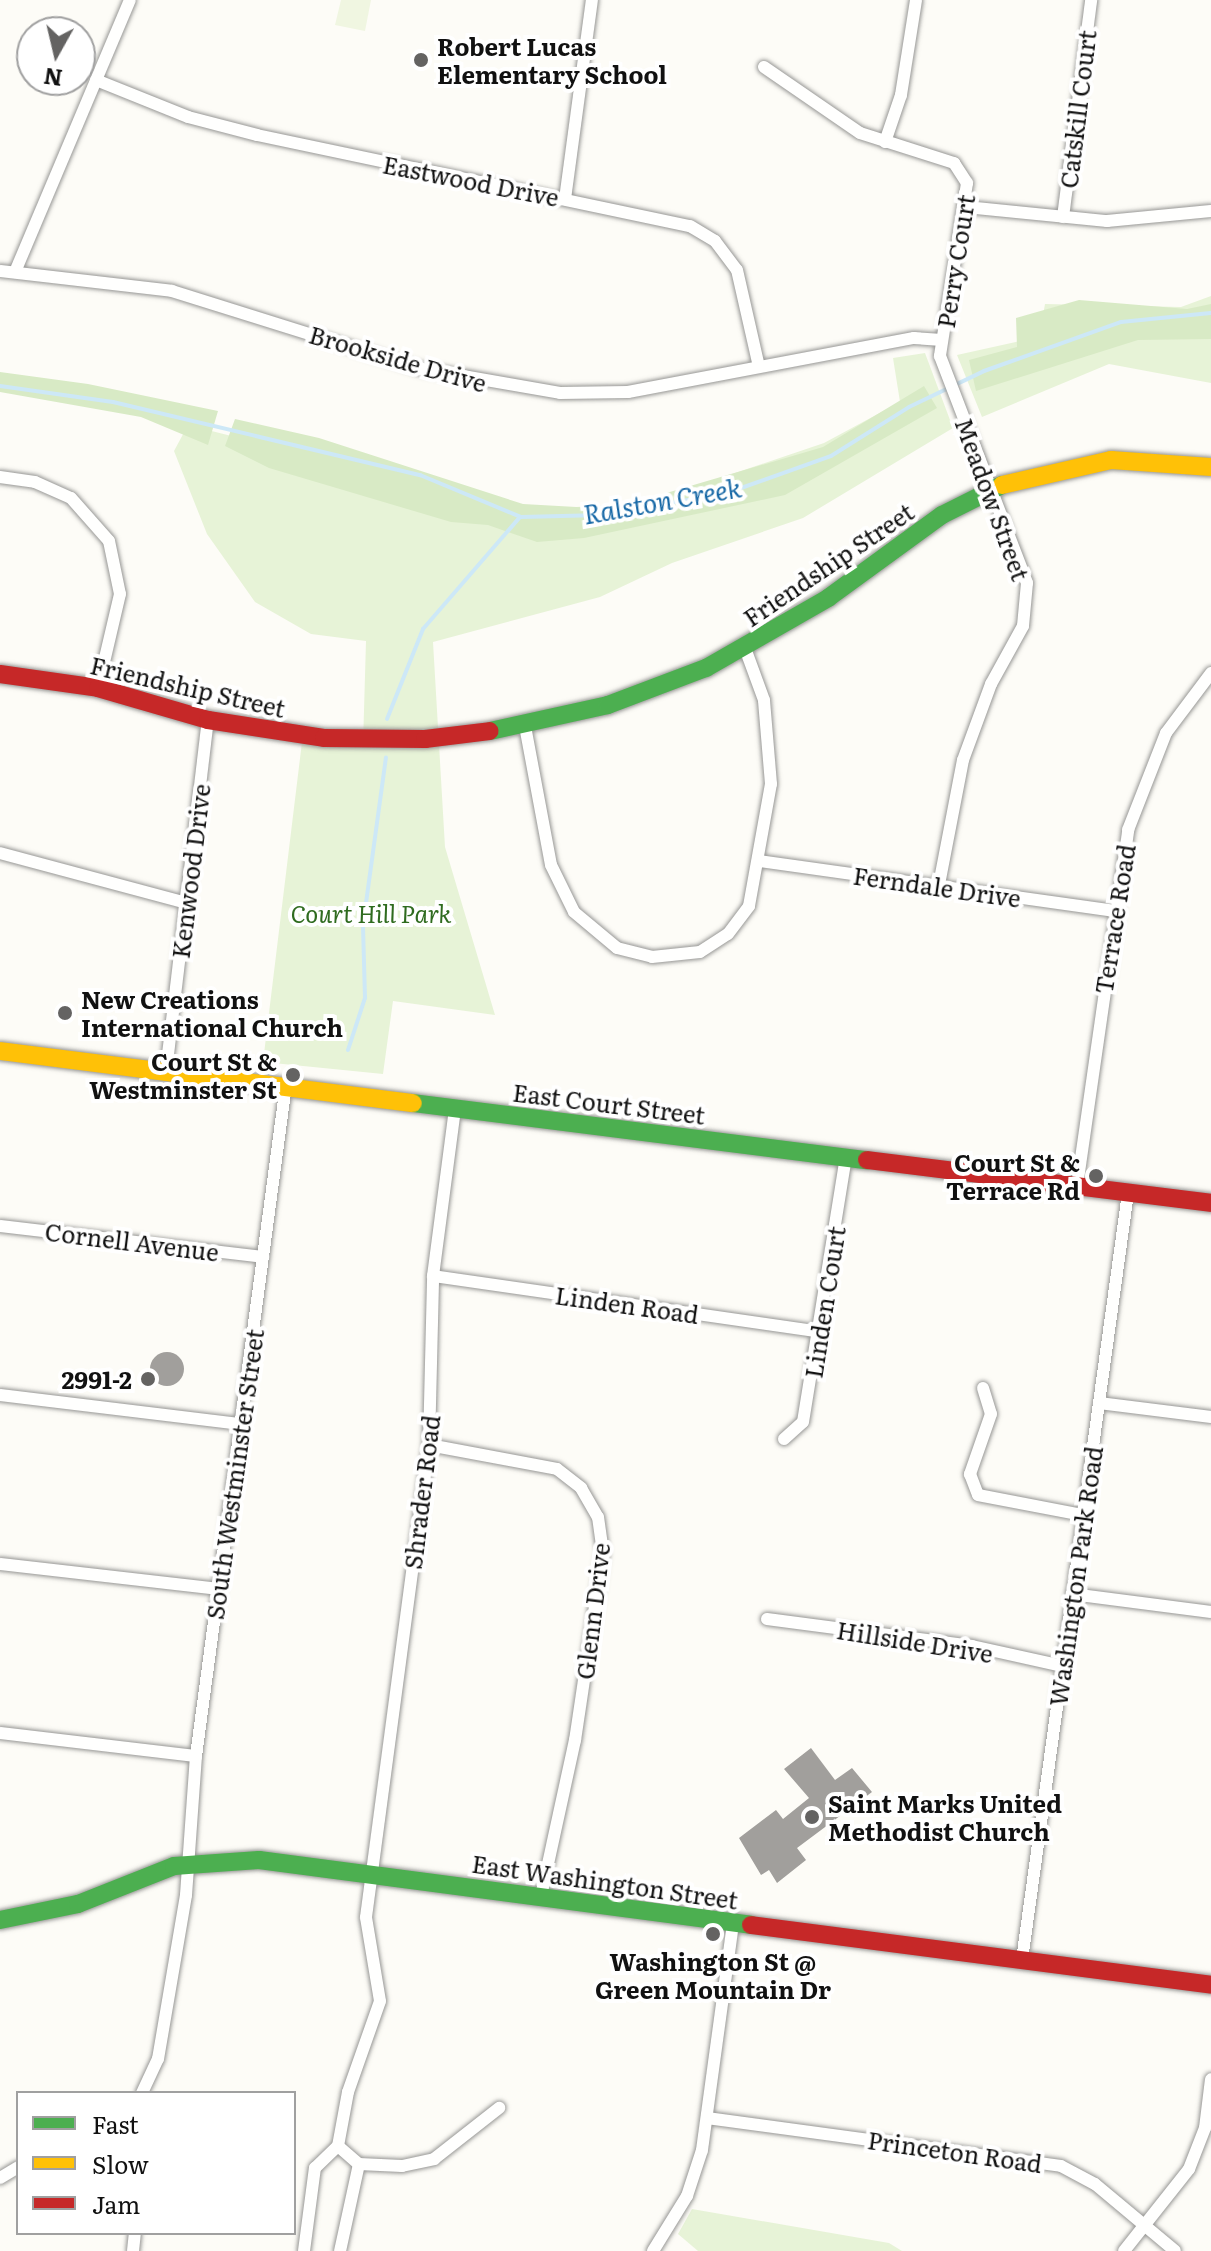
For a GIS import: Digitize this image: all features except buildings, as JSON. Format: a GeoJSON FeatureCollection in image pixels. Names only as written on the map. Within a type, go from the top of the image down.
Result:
{"type":"FeatureCollection","features":[{"type":"Feature","properties":{"kind":"street"},"geometry":{"type":"LineString","coordinates":[[96,80],[130,0]]}},
{"type":"Feature","properties":{"kind":"street"},"geometry":{"type":"LineString","coordinates":[[565,199],[592,0]]}},
{"type":"Feature","properties":{"kind":"street"},"geometry":{"type":"LineString","coordinates":[[885,142],[901,95],[916,0]]}},
{"type":"Feature","properties":{"kind":"street","name":"Catskill Court"},"geometry":{"type":"LineString","coordinates":[[1063,217],[1091,0]]}},
{"type":"Feature","properties":{"kind":"street","name":"Perry Court"},"geometry":{"type":"LineString","coordinates":[[764,67],[860,133],[954,163],[965,175],[966,207],[942,340]]}},
{"type":"Feature","properties":{"kind":"street","name":"Eastwood Drive"},"geometry":{"type":"LineString","coordinates":[[96,80],[229,128],[673,221],[715,241],[742,284],[759,367]]}},
{"type":"Feature","properties":{"kind":"street"},"geometry":{"type":"LineString","coordinates":[[15,272],[89,96]]}},
{"type":"Feature","properties":{"kind":"street","name":"Catskill Court"},"geometry":{"type":"LineString","coordinates":[[966,207],[1063,217],[1143,220],[1211,211]]}},
{"type":"Feature","properties":{"kind":"street","name":"Brookside Drive"},"geometry":{"type":"LineString","coordinates":[[0,271],[172,291],[417,368],[521,390],[618,393],[914,338],[942,340]]}},
{"type":"Feature","properties":{"kind":"street","name":"Meadow Street"},"geometry":{"type":"LineString","coordinates":[[939,885],[963,760],[1026,617],[1024,569],[954,396],[945,370],[942,340]]}},
{"type":"Feature","properties":{"kind":"street","name":"Friendship Street"},"geometry":{"type":"LineString","coordinates":[[0,674],[98,688],[208,720],[365,740],[525,726],[670,683],[745,648],[992,489],[1038,472],[1111,460],[1211,467]]}},
{"type":"Feature","properties":{"kind":"street"},"geometry":{"type":"LineString","coordinates":[[0,477],[35,482],[71,498],[109,541],[120,594],[98,688]]}},
{"type":"Feature","properties":{"kind":"street"},"geometry":{"type":"LineString","coordinates":[[525,726],[555,879],[574,912],[617,948],[676,958],[720,941],[749,906],[759,861],[772,743],[745,648]]}},
{"type":"Feature","properties":{"kind":"street","name":"Terrace Road"},"geometry":{"type":"LineString","coordinates":[[1077,1186],[1128,830],[1148,768],[1211,673]]}},
{"type":"Feature","properties":{"kind":"street","name":"Kenwood Drive"},"geometry":{"type":"LineString","coordinates":[[166,1071],[208,720]]}},
{"type":"Feature","properties":{"kind":"street"},"geometry":{"type":"LineString","coordinates":[[0,853],[186,903]]}},
{"type":"Feature","properties":{"kind":"street","name":"Ferndale Drive"},"geometry":{"type":"LineString","coordinates":[[759,861],[1114,911]]}},
{"type":"Feature","properties":{"kind":"street","name":"East Court Street"},"geometry":{"type":"LineString","coordinates":[[0,1051],[1211,1203]]}},
{"type":"Feature","properties":{"kind":"street","name":"South Westminster Street"},"geometry":{"type":"LineString","coordinates":[[143,2091],[161,2044],[186,1863],[196,1756],[286,1085]]}},
{"type":"Feature","properties":{"kind":"street","name":"Shrader Road"},"geometry":{"type":"LineString","coordinates":[[338,2146],[348,2092],[380,2001],[366,1928],[429,1445],[433,1276],[455,1108]]}},
{"type":"Feature","properties":{"kind":"street","name":"Linden Court"},"geometry":{"type":"LineString","coordinates":[[784,1439],[803,1422],[846,1157]]}},
{"type":"Feature","properties":{"kind":"street","name":"Washington Park Road"},"geometry":{"type":"LineString","coordinates":[[1022,1960],[1128,1193]]}},
{"type":"Feature","properties":{"kind":"street","name":"Cornell Avenue"},"geometry":{"type":"LineString","coordinates":[[0,1226],[263,1257]]}},
{"type":"Feature","properties":{"kind":"street","name":"Linden Road"},"geometry":{"type":"LineString","coordinates":[[433,1276],[820,1332]]}},
{"type":"Feature","properties":{"kind":"street"},"geometry":{"type":"LineString","coordinates":[[983,1388],[991,1414],[970,1474],[978,1495],[1083,1515]]}},
{"type":"Feature","properties":{"kind":"street"},"geometry":{"type":"LineString","coordinates":[[0,1395],[241,1424]]}},
{"type":"Feature","properties":{"kind":"street"},"geometry":{"type":"LineString","coordinates":[[1099,1403],[1211,1417]]}},
{"type":"Feature","properties":{"kind":"street","name":"Glenn Drive"},"geometry":{"type":"LineString","coordinates":[[429,1445],[557,1469],[592,1503],[602,1534],[575,1740],[541,1896]]}},
{"type":"Feature","properties":{"kind":"street"},"geometry":{"type":"LineString","coordinates":[[0,1564],[218,1589]]}},
{"type":"Feature","properties":{"kind":"street"},"geometry":{"type":"LineString","coordinates":[[1072,1594],[1211,1612]]}},
{"type":"Feature","properties":{"kind":"street","name":"Hillside Drive"},"geometry":{"type":"LineString","coordinates":[[767,1619],[972,1646],[1062,1666]]}},
{"type":"Feature","properties":{"kind":"street"},"geometry":{"type":"LineString","coordinates":[[0,1733],[196,1756]]}},
{"type":"Feature","properties":{"kind":"street","name":"East Washington Street"},"geometry":{"type":"LineString","coordinates":[[0,1920],[53,1912],[186,1863],[259,1860],[1211,1985]]}},
{"type":"Feature","properties":{"kind":"street"},"geometry":{"type":"LineString","coordinates":[[653,2251],[687,2196],[707,2118],[733,1923]]}},
{"type":"Feature","properties":{"kind":"street"},"geometry":{"type":"LineString","coordinates":[[1124,2251],[1178,2188],[1198,2149],[1211,2079]]}},
{"type":"Feature","properties":{"kind":"street"},"geometry":{"type":"LineString","coordinates":[[304,2251],[315,2168],[338,2146],[359,2164],[402,2166],[434,2159],[499,2108]]}},
{"type":"Feature","properties":{"kind":"street","name":"Princeton Road"},"geometry":{"type":"LineString","coordinates":[[707,2118],[1061,2166],[1095,2184],[1175,2251]]}},
{"type":"Feature","properties":{"kind":"street"},"geometry":{"type":"LineString","coordinates":[[340,2251],[359,2164]]}},
{"type":"Feature","properties":{"kind":"green space"},"geometry":{"type":"Polygon","coordinates":[[[341,0],[371,0],[365,31],[335,25],[341,0]]]}},
{"type":"Feature","properties":{"kind":"green space"},"geometry":{"type":"Polygon","coordinates":[[[1211,296],[1211,383],[1109,364],[982,417],[957,355],[1039,337],[1045,304],[1181,307],[1211,296]]]}},
{"type":"Feature","properties":{"kind":"green space"},"geometry":{"type":"Polygon","coordinates":[[[1079,300],[1187,309],[1211,304],[1211,339],[1138,340],[976,391],[969,360],[1017,347],[1016,318],[1079,300]]]}},
{"type":"Feature","properties":{"kind":"green space","name":"Court Hill Park"},"geometry":{"type":"Polygon","coordinates":[[[925,353],[953,428],[803,518],[672,563],[600,597],[433,642],[445,847],[495,1015],[393,1001],[383,1074],[263,1062],[302,742],[363,745],[366,641],[311,634],[255,602],[207,534],[174,451],[188,425],[523,510],[646,503],[824,443],[900,402],[893,358],[925,353]]]}},
{"type":"Feature","properties":{"kind":"green space"},"geometry":{"type":"Polygon","coordinates":[[[0,372],[88,384],[218,411],[208,445],[141,417],[0,392],[0,372]]]}},
{"type":"Feature","properties":{"kind":"green space"},"geometry":{"type":"Polygon","coordinates":[[[924,386],[937,408],[785,495],[584,538],[537,542],[488,525],[451,522],[269,468],[225,446],[235,419],[319,438],[523,504],[612,509],[823,447],[924,386]]]}},
{"type":"Feature","properties":{"kind":"green space"},"geometry":{"type":"Polygon","coordinates":[[[692,2209],[889,2243],[902,2251],[698,2251],[678,2234],[692,2209]]]}},
{"type":"Feature","properties":{"kind":"waterway","name":"Ralston Creek"},"geometry":{"type":"LineString","coordinates":[[0,386],[113,402],[420,475],[521,517],[603,515],[727,493],[831,456],[909,407],[984,371],[1121,322],[1211,313]]}},
{"type":"Feature","properties":{"kind":"waterway"},"geometry":{"type":"LineString","coordinates":[[387,719],[423,629],[520,517]]}},
{"type":"Feature","properties":{"kind":"waterway"},"geometry":{"type":"LineString","coordinates":[[348,1050],[365,998],[363,925],[386,758]]}},
{"type":"Feature","properties":{"kind":"traffic: fast"},"geometry":{"type":"LineString","coordinates":[[490,731],[608,705],[706,668],[828,598],[942,515],[1002,485]]}},
{"type":"Feature","properties":{"kind":"traffic: fast"},"geometry":{"type":"LineString","coordinates":[[413,1103],[867,1160]]}},
{"type":"Feature","properties":{"kind":"traffic: fast"},"geometry":{"type":"LineString","coordinates":[[0,1920],[78,1904],[174,1866],[259,1860],[751,1925]]}},
{"type":"Feature","properties":{"kind":"traffic: slow"},"geometry":{"type":"LineString","coordinates":[[1002,485],[1111,460],[1211,467]]}},
{"type":"Feature","properties":{"kind":"traffic: slow"},"geometry":{"type":"LineString","coordinates":[[0,1051],[413,1103]]}},
{"type":"Feature","properties":{"kind":"traffic: jam"},"geometry":{"type":"LineString","coordinates":[[0,674],[98,688],[208,720],[324,738],[425,739],[490,731]]}},
{"type":"Feature","properties":{"kind":"traffic: jam"},"geometry":{"type":"LineString","coordinates":[[867,1160],[1211,1203]]}},
{"type":"Feature","properties":{"kind":"traffic: jam"},"geometry":{"type":"LineString","coordinates":[[751,1925],[1211,1985]]}},
{"type":"Feature","properties":{"kind":"place","name":"Robert Lucas Elementary School"},"geometry":{"type":"Point","coordinates":[421,60]}},
{"type":"Feature","properties":{"kind":"place","name":"New Creations International Church"},"geometry":{"type":"Point","coordinates":[65,1013]}},
{"type":"Feature","properties":{"kind":"place","name":"Court St & Westminster St"},"geometry":{"type":"Point","coordinates":[293,1075]}},
{"type":"Feature","properties":{"kind":"place","name":"Court St & Terrace Rd"},"geometry":{"type":"Point","coordinates":[1096,1176]}},
{"type":"Feature","properties":{"kind":"place","name":"2991-2"},"geometry":{"type":"Point","coordinates":[148,1379]}},
{"type":"Feature","properties":{"kind":"place","name":"Saint Marks United Methodist Church"},"geometry":{"type":"Point","coordinates":[812,1817]}},
{"type":"Feature","properties":{"kind":"place","name":"Washington St @ Green Mountain Dr"},"geometry":{"type":"Point","coordinates":[713,1934]}}]}
